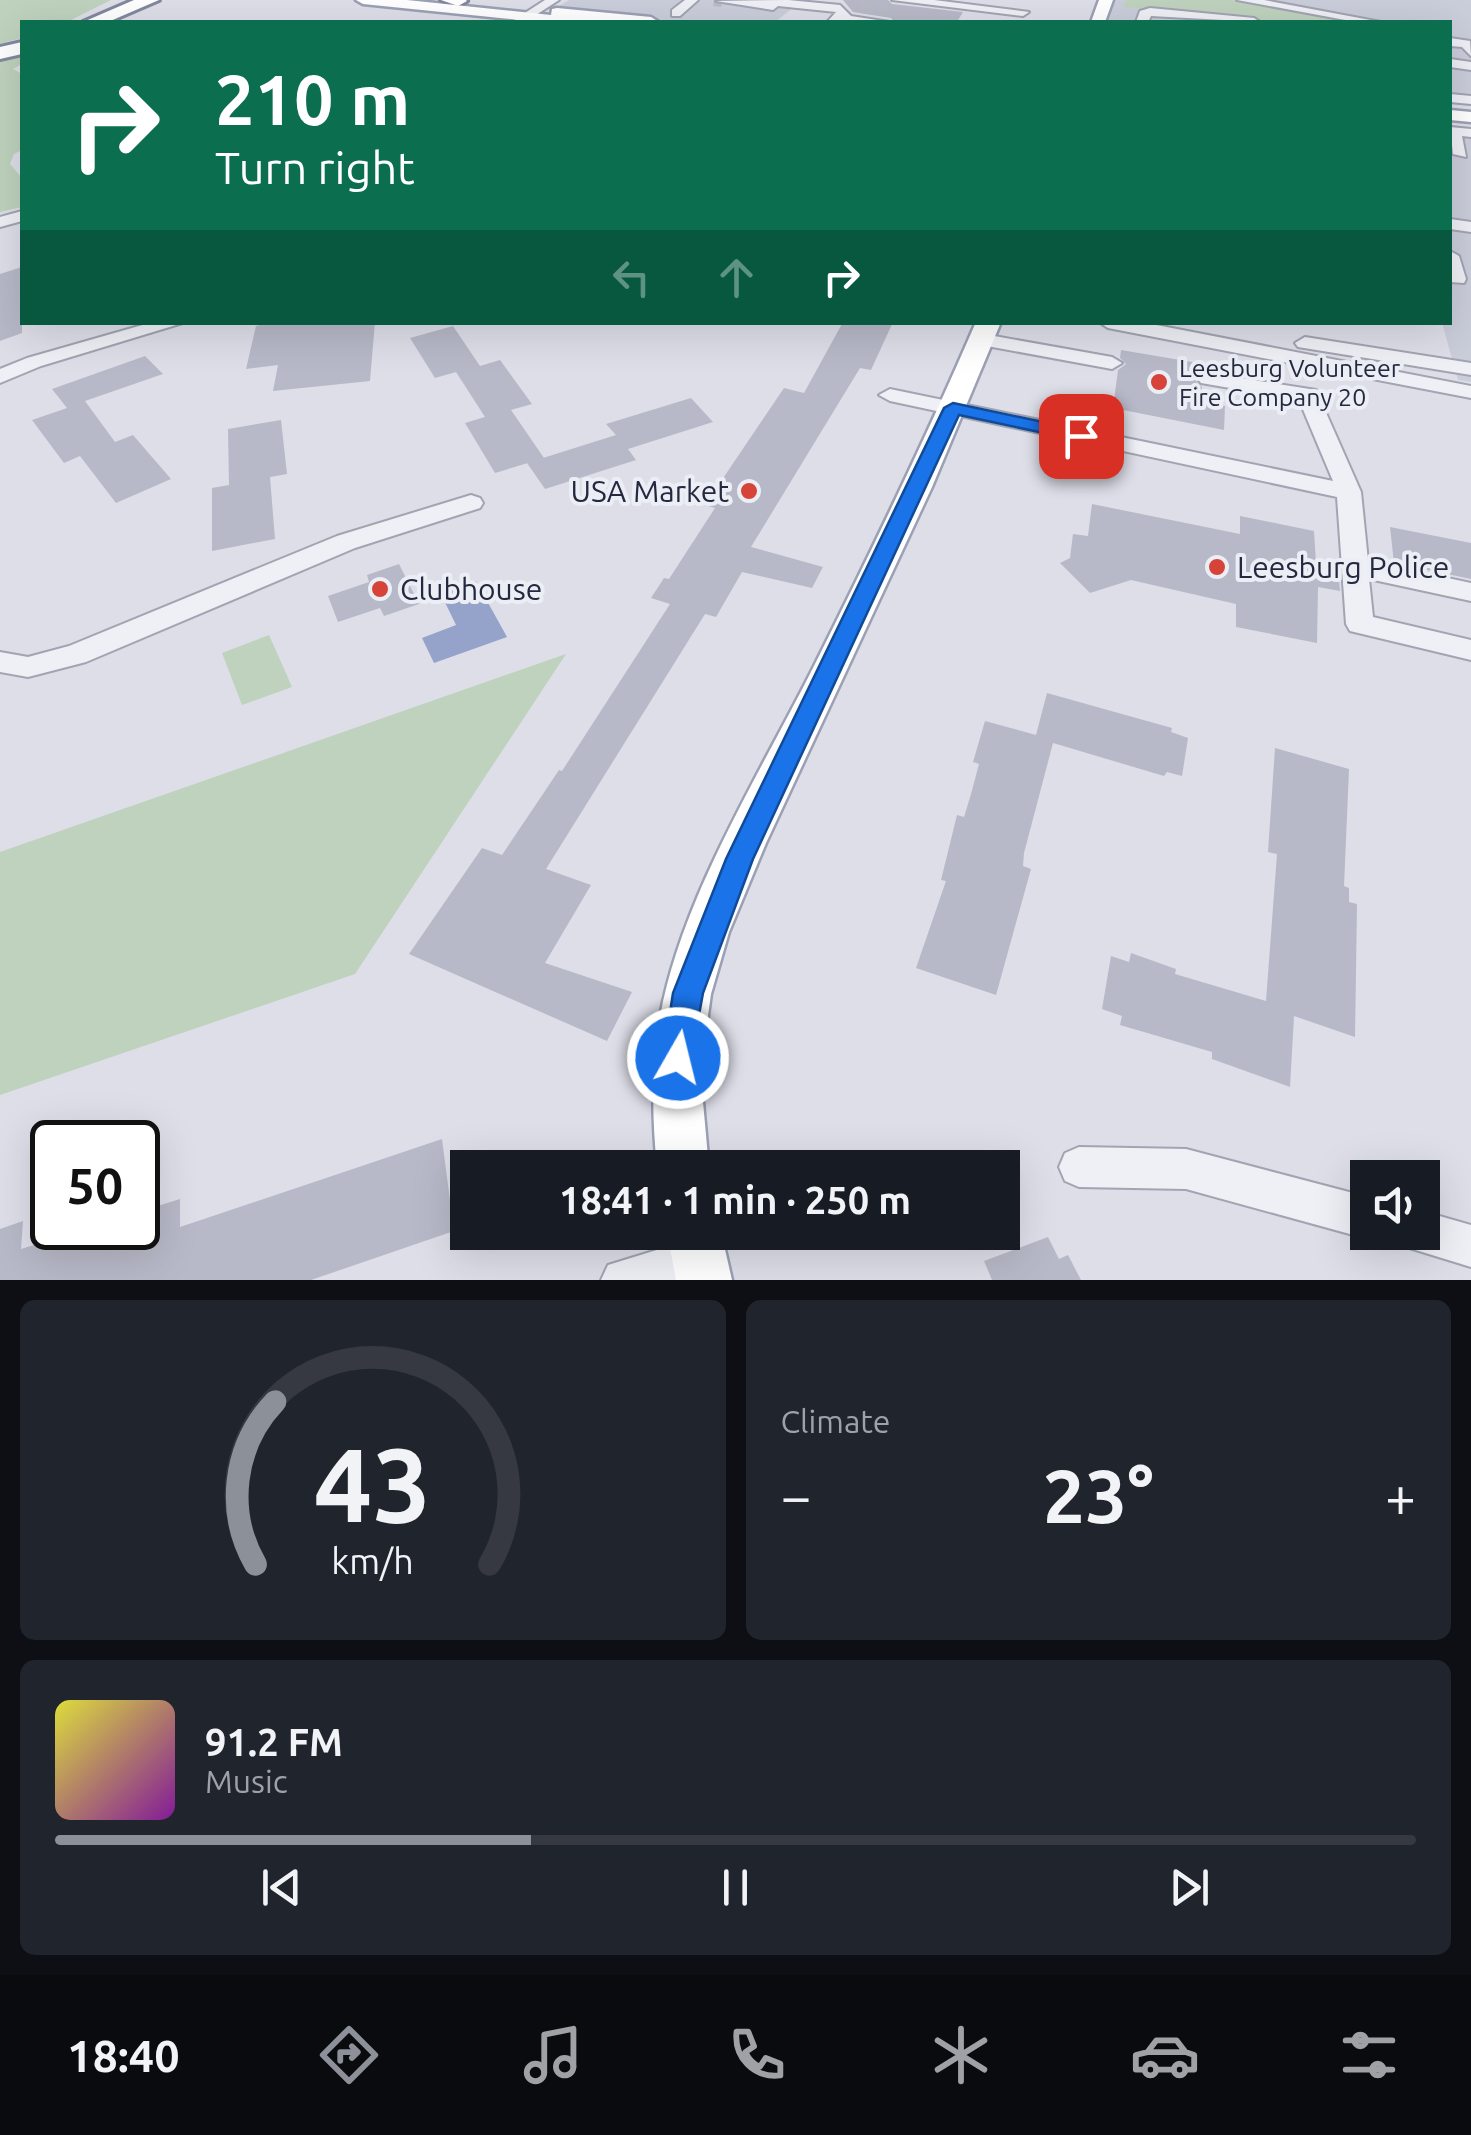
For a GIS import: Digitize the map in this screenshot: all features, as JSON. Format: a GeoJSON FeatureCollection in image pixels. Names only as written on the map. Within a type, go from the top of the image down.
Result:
{"type":"FeatureCollection","features":[{"type":"Feature","properties":{"kind":"highway"},"geometry":{"type":"LineString","coordinates":[[97,20],[150,0]]}},
{"type":"Feature","properties":{"kind":"highway"},"geometry":{"type":"LineString","coordinates":[[448,0],[458,1]]}},
{"type":"Feature","properties":{"kind":"main road"},"geometry":{"type":"LineString","coordinates":[[364,0],[562,20]]}},
{"type":"Feature","properties":{"kind":"main road"},"geometry":{"type":"LineString","coordinates":[[458,1],[527,16],[610,20]]}},
{"type":"Feature","properties":{"kind":"main road"},"geometry":{"type":"LineString","coordinates":[[681,1150],[678,1058],[688,993],[707,936],[739,859],[986,331]]}},
{"type":"Feature","properties":{"kind":"street"},"geometry":{"type":"LineString","coordinates":[[527,16],[553,0]]}},
{"type":"Feature","properties":{"kind":"street"},"geometry":{"type":"LineString","coordinates":[[676,13],[692,0]]}},
{"type":"Feature","properties":{"kind":"street"},"geometry":{"type":"LineString","coordinates":[[755,0],[783,4]]}},
{"type":"Feature","properties":{"kind":"street"},"geometry":{"type":"LineString","coordinates":[[898,0],[1023,12]]}},
{"type":"Feature","properties":{"kind":"street"},"geometry":{"type":"LineString","coordinates":[[1243,0],[1363,20]]}},
{"type":"Feature","properties":{"kind":"street"},"geometry":{"type":"LineString","coordinates":[[722,1],[824,3],[840,17],[933,18]]}},
{"type":"Feature","properties":{"kind":"street"},"geometry":{"type":"LineString","coordinates":[[803,20],[824,3]]}},
{"type":"Feature","properties":{"kind":"street"},"geometry":{"type":"LineString","coordinates":[[840,17],[861,7]]}},
{"type":"Feature","properties":{"kind":"street"},"geometry":{"type":"LineString","coordinates":[[1142,20],[1144,14],[1150,12],[1233,20]]}},
{"type":"Feature","properties":{"kind":"street"},"geometry":{"type":"LineString","coordinates":[[1461,154],[1454,131],[1471,133]]}},
{"type":"Feature","properties":{"kind":"street"},"geometry":{"type":"LineString","coordinates":[[0,377],[34,362],[166,325]]}},
{"type":"Feature","properties":{"kind":"street"},"geometry":{"type":"LineString","coordinates":[[1136,325],[1304,343],[1471,369]]}},
{"type":"Feature","properties":{"kind":"street"},"geometry":{"type":"LineString","coordinates":[[986,331],[1112,363]]}},
{"type":"Feature","properties":{"kind":"street"},"geometry":{"type":"LineString","coordinates":[[1304,343],[1471,392]]}},
{"type":"Feature","properties":{"kind":"street"},"geometry":{"type":"LineString","coordinates":[[1304,343],[1308,395],[1348,492],[1360,624],[1471,650]]}},
{"type":"Feature","properties":{"kind":"street"},"geometry":{"type":"LineString","coordinates":[[1208,379],[1308,395]]}},
{"type":"Feature","properties":{"kind":"street"},"geometry":{"type":"LineString","coordinates":[[890,396],[1348,492]]}},
{"type":"Feature","properties":{"kind":"street"},"geometry":{"type":"LineString","coordinates":[[0,662],[28,667],[76,655],[346,542],[471,503]]}},
{"type":"Feature","properties":{"kind":"street"},"geometry":{"type":"LineString","coordinates":[[1355,568],[1471,592]]}},
{"type":"Feature","properties":{"kind":"street"},"geometry":{"type":"LineString","coordinates":[[1080,1167],[1186,1169],[1350,1213]]}},
{"type":"Feature","properties":{"kind":"street"},"geometry":{"type":"LineString","coordinates":[[1440,1237],[1471,1246]]}},
{"type":"Feature","properties":{"kind":"street"},"geometry":{"type":"LineString","coordinates":[[623,1280],[699,1257]]}},
{"type":"Feature","properties":{"kind":"shaded area"},"geometry":{"type":"Polygon","coordinates":[[[569,0],[803,0],[778,20],[664,20],[563,10],[559,6],[569,0]]]}},
{"type":"Feature","properties":{"kind":"shaded area"},"geometry":{"type":"Polygon","coordinates":[[[1106,0],[1471,0],[1471,106],[1452,104],[1452,20],[1099,20],[1106,0]]]}},
{"type":"Feature","properties":{"kind":"shaded area"},"geometry":{"type":"Polygon","coordinates":[[[1452,125],[1471,127],[1471,382],[1458,380],[1443,325],[1452,325],[1452,125]]]}},
{"type":"Feature","properties":{"kind":"green space"},"geometry":{"type":"Polygon","coordinates":[[[0,0],[111,0],[71,20],[20,20],[20,39],[0,44],[0,0]]]}},
{"type":"Feature","properties":{"kind":"green space"},"geometry":{"type":"Polygon","coordinates":[[[1126,0],[1231,0],[1342,20],[1258,20],[1124,7],[1126,0]]]}},
{"type":"Feature","properties":{"kind":"green space"},"geometry":{"type":"Polygon","coordinates":[[[20,52],[20,65],[13,69],[20,73],[20,151],[10,164],[20,176],[20,207],[0,212],[0,57],[20,52]]]}},
{"type":"Feature","properties":{"kind":"green space"},"geometry":{"type":"Polygon","coordinates":[[[269,635],[292,687],[242,705],[222,653],[269,635]]]}},
{"type":"Feature","properties":{"kind":"green space"},"geometry":{"type":"Polygon","coordinates":[[[566,654],[355,974],[0,1095],[0,852],[566,654]]]}},
{"type":"Feature","properties":{"kind":"water"},"geometry":{"type":"Polygon","coordinates":[[[476,581],[507,637],[434,663],[422,638],[456,625],[440,592],[456,583],[476,581]]]}},
{"type":"Feature","properties":{"kind":"building"},"geometry":{"type":"Polygon","coordinates":[[[843,0],[888,0],[892,4],[963,12],[958,20],[892,20],[853,12],[843,0]]]}},
{"type":"Feature","properties":{"kind":"building"},"geometry":{"type":"Polygon","coordinates":[[[20,268],[22,333],[0,341],[0,274],[20,268]]]}},
{"type":"Feature","properties":{"kind":"building"},"geometry":{"type":"Polygon","coordinates":[[[375,325],[370,381],[273,391],[278,365],[246,369],[256,326],[375,325]]]}},
{"type":"Feature","properties":{"kind":"building"},"geometry":{"type":"Polygon","coordinates":[[[841,325],[892,325],[871,370],[860,368],[751,547],[823,567],[812,588],[742,572],[716,617],[705,614],[546,869],[591,885],[545,963],[632,992],[607,1041],[409,954],[482,848],[502,855],[559,770],[562,771],[670,604],[651,598],[664,578],[669,579],[715,508],[705,505],[784,388],[804,393],[841,325]]]}},
{"type":"Feature","properties":{"kind":"building"},"geometry":{"type":"Polygon","coordinates":[[[453,326],[480,366],[500,360],[532,404],[511,410],[544,458],[495,473],[465,423],[485,417],[456,372],[435,378],[410,338],[453,326]]]}},
{"type":"Feature","properties":{"kind":"building","name":"Leesburg Volunteer Fire Company 20"},"geometry":{"type":"Polygon","coordinates":[[[1121,350],[1204,364],[1194,379],[1202,387],[1200,401],[1225,406],[1224,430],[1113,408],[1118,370],[1126,364],[1120,358],[1121,350]]]}},
{"type":"Feature","properties":{"kind":"building"},"geometry":{"type":"Polygon","coordinates":[[[145,356],[163,374],[85,401],[115,442],[133,435],[171,479],[116,503],[80,456],[64,463],[32,420],[73,406],[67,408],[52,389],[145,356]]]}},
{"type":"Feature","properties":{"kind":"building"},"geometry":{"type":"Polygon","coordinates":[[[691,398],[713,422],[628,449],[636,460],[545,489],[527,463],[616,435],[606,424],[691,398]]]}},
{"type":"Feature","properties":{"kind":"building"},"geometry":{"type":"Polygon","coordinates":[[[281,420],[287,474],[270,477],[275,539],[212,551],[212,488],[229,485],[228,429],[281,420]]]}},
{"type":"Feature","properties":{"kind":"building","name":"Leesburg Police"},"geometry":{"type":"Polygon","coordinates":[[[1092,504],[1240,534],[1240,516],[1314,531],[1316,563],[1338,567],[1340,591],[1318,587],[1317,643],[1236,627],[1236,604],[1131,580],[1090,593],[1060,563],[1070,558],[1073,534],[1088,536],[1092,504]]]}},
{"type":"Feature","properties":{"kind":"building"},"geometry":{"type":"Polygon","coordinates":[[[1390,527],[1471,543],[1471,579],[1394,563],[1390,527]]]}},
{"type":"Feature","properties":{"kind":"building","name":"Clubhouse"},"geometry":{"type":"Polygon","coordinates":[[[399,564],[419,604],[384,616],[380,608],[338,622],[328,596],[369,582],[367,575],[399,564]]]}},
{"type":"Feature","properties":{"kind":"building"},"geometry":{"type":"Polygon","coordinates":[[[1047,693],[1172,728],[1171,732],[1188,738],[1182,776],[1167,772],[1164,776],[1053,743],[1024,853],[1023,866],[1031,869],[996,995],[916,968],[946,881],[941,880],[957,815],[964,817],[971,794],[979,764],[973,762],[985,721],[1036,735],[1047,693]]]}},
{"type":"Feature","properties":{"kind":"building"},"geometry":{"type":"Polygon","coordinates":[[[1275,748],[1349,769],[1344,886],[1349,888],[1349,902],[1357,904],[1355,1037],[1294,1016],[1290,1087],[1212,1059],[1212,1052],[1120,1025],[1122,1016],[1102,1009],[1111,956],[1129,962],[1131,953],[1176,969],[1175,974],[1266,1001],[1277,854],[1268,852],[1275,748]]]}},
{"type":"Feature","properties":{"kind":"building"},"geometry":{"type":"Polygon","coordinates":[[[442,1139],[450,1232],[311,1280],[0,1280],[0,1229],[23,1221],[21,1249],[30,1246],[30,1250],[160,1250],[160,1205],[180,1199],[180,1227],[442,1139]]]}},
{"type":"Feature","properties":{"kind":"building"},"geometry":{"type":"Polygon","coordinates":[[[1048,1237],[1059,1259],[1068,1255],[1081,1280],[992,1280],[984,1261],[1048,1237]]]}},
{"type":"Feature","properties":{"kind":"tunnel"},"geometry":{"type":"LineString","coordinates":[[714,0],[722,1]]}},
{"type":"Feature","properties":{"kind":"tunnel"},"geometry":{"type":"LineString","coordinates":[[861,7],[887,10]]}},
{"type":"Feature","properties":{"kind":"place","name":"Leesburg Volunteer Fire Company 20"},"geometry":{"type":"Point","coordinates":[1159,382]}},
{"type":"Feature","properties":{"kind":"place","name":"USA Market"},"geometry":{"type":"Point","coordinates":[749,491]}},
{"type":"Feature","properties":{"kind":"place","name":"Leesburg Police"},"geometry":{"type":"Point","coordinates":[1217,567]}},
{"type":"Feature","properties":{"kind":"place","name":"Clubhouse"},"geometry":{"type":"Point","coordinates":[380,589]}},
{"type":"Feature","properties":{"kind":"route"},"geometry":{"type":"LineString","coordinates":[[678,1058],[688,993],[739,859],[953,408],[1081,436]]}}]}
